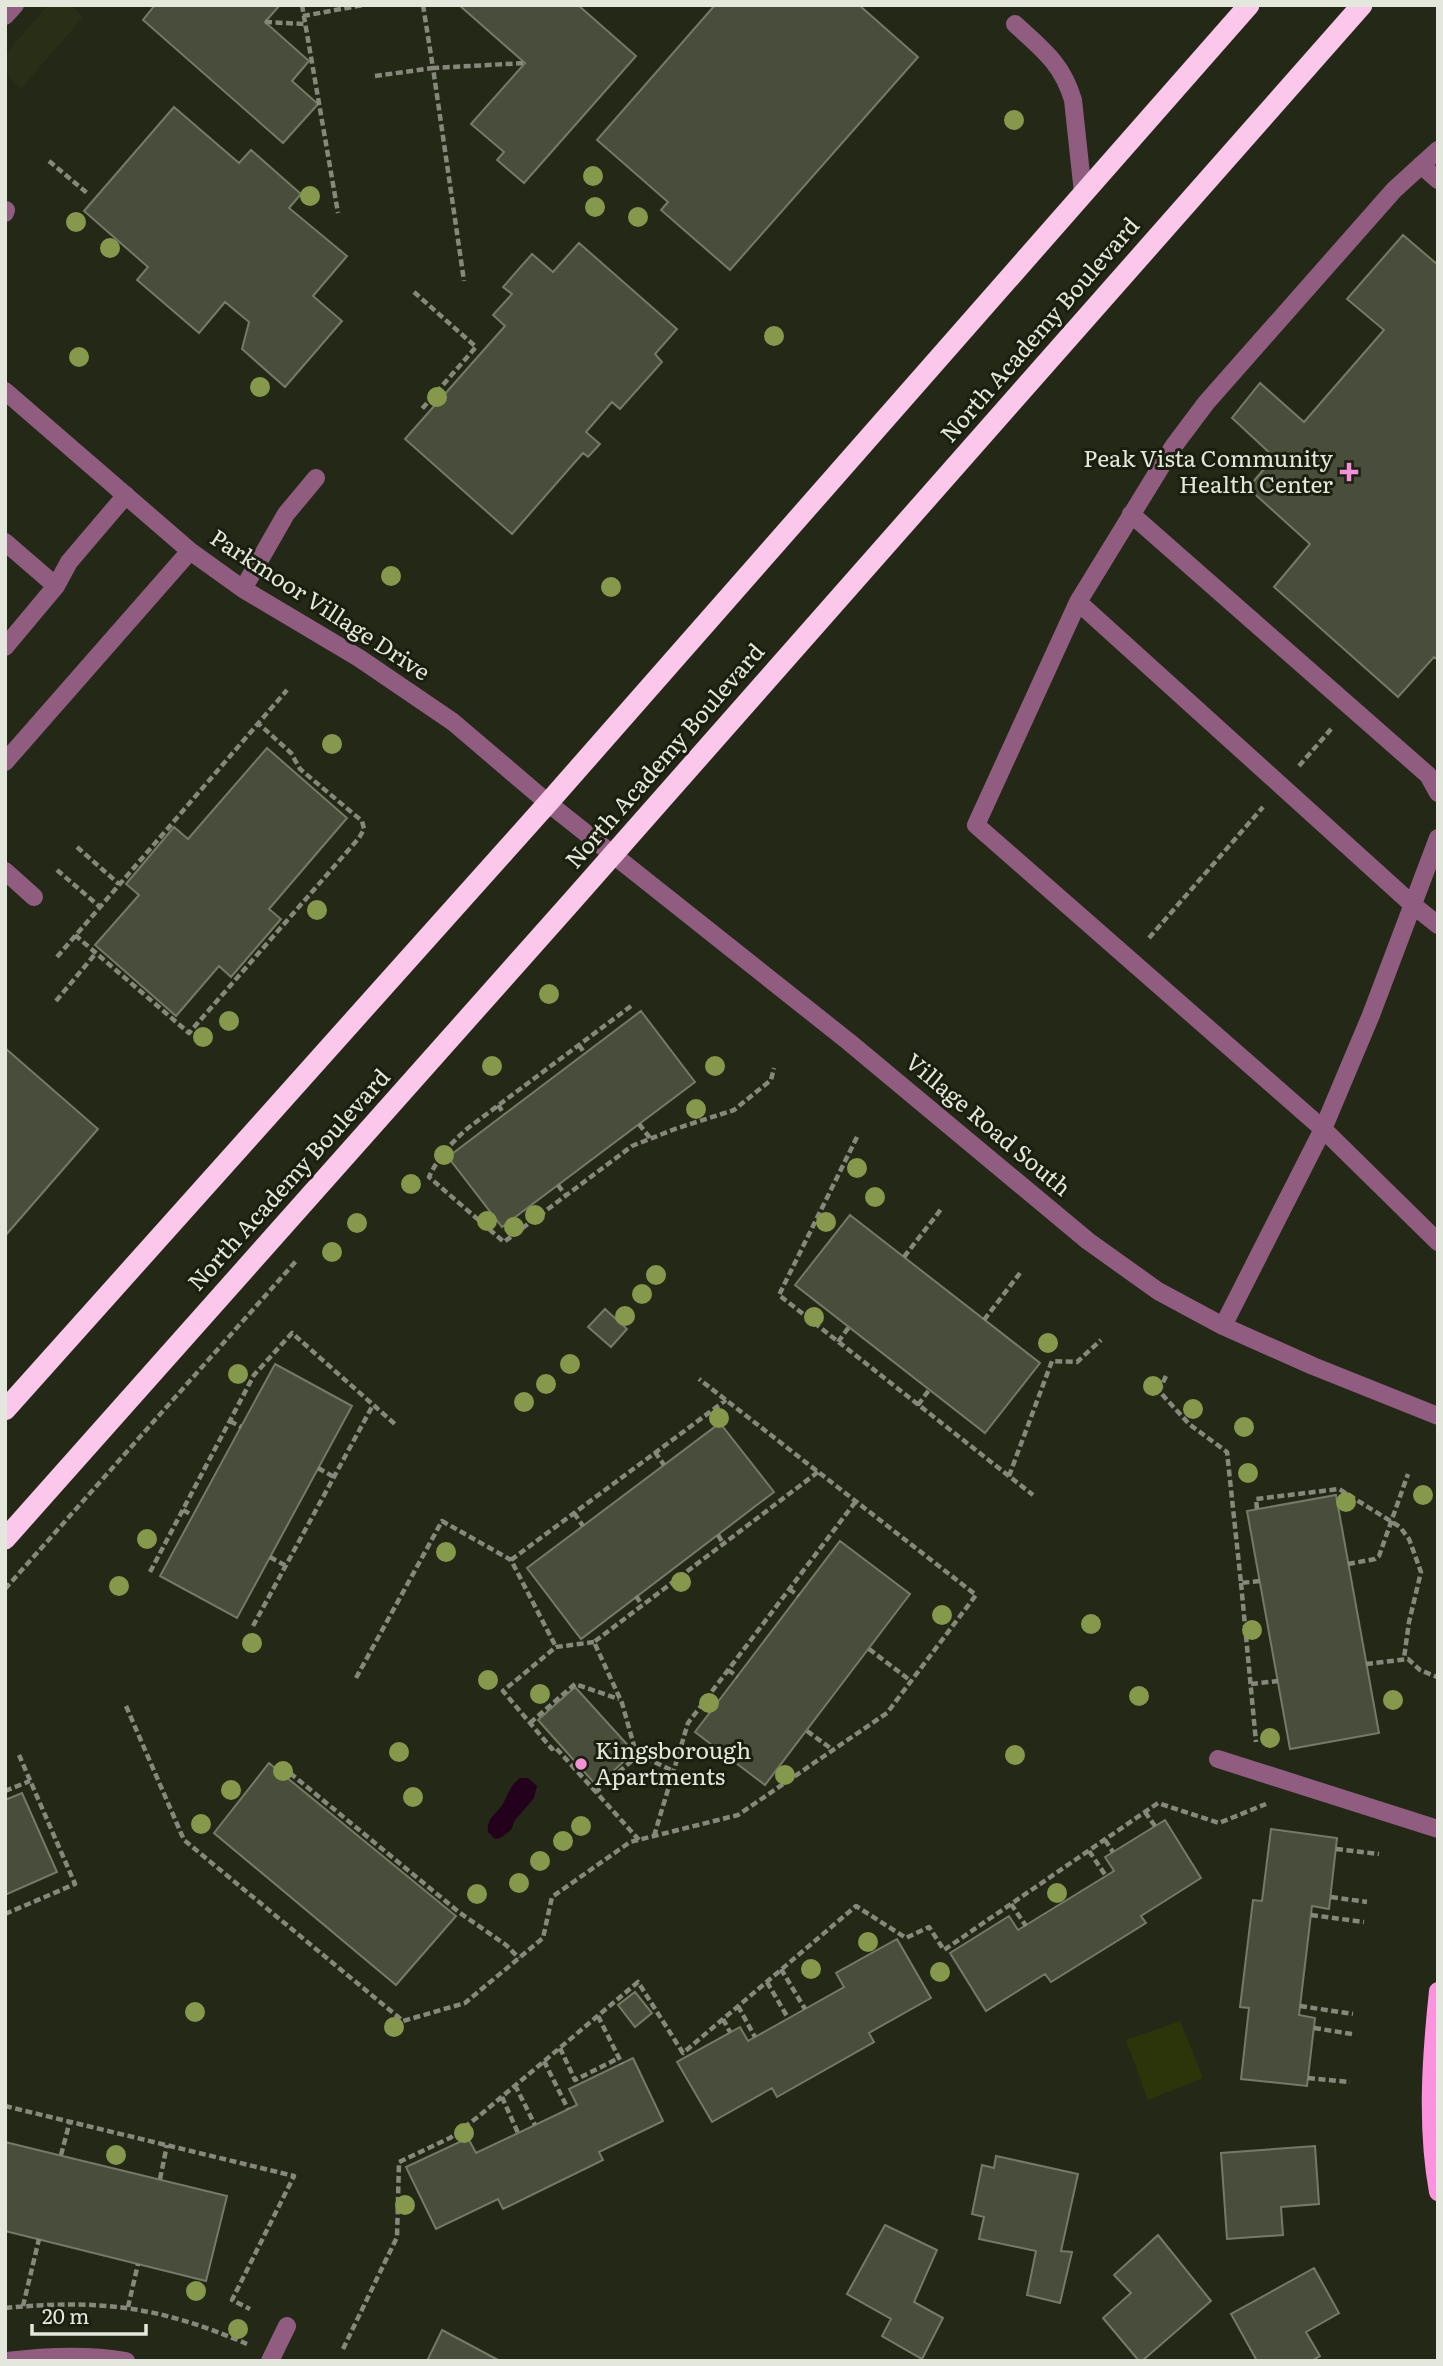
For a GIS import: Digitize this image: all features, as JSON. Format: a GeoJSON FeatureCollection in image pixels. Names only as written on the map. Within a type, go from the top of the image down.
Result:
{"type":"FeatureCollection","features":[{"type":"Feature","properties":{"kind":"highway"},"geometry":{"type":"LineString","coordinates":[[5,1410],[548,803],[1249,5]]}},
{"type":"Feature","properties":{"kind":"highway","name":"North Academy Boulevard"},"geometry":{"type":"LineString","coordinates":[[5,1539],[613,855],[1362,5]]}},
{"type":"Feature","properties":{"kind":"main road"},"geometry":{"type":"LineString","coordinates":[[1438,1992],[1431,2099],[1434,2172],[1438,2192]]}},
{"type":"Feature","properties":{"kind":"street"},"geometry":{"type":"LineString","coordinates":[[5,16],[15,5]]}},
{"type":"Feature","properties":{"kind":"street"},"geometry":{"type":"LineString","coordinates":[[1015,24],[1060,68],[1068,85],[1073,100],[1083,193]]}},
{"type":"Feature","properties":{"kind":"street"},"geometry":{"type":"LineString","coordinates":[[1438,150],[1394,190],[1206,403],[1173,447],[1078,602],[976,825],[1323,1129],[1438,1241]]}},
{"type":"Feature","properties":{"kind":"street"},"geometry":{"type":"LineString","coordinates":[[1421,165],[1438,180]]}},
{"type":"Feature","properties":{"kind":"street","name":"Parkmoor Village Drive"},"geometry":{"type":"LineString","coordinates":[[5,391],[190,551],[243,589],[403,686],[453,722],[548,803]]}},
{"type":"Feature","properties":{"kind":"street"},"geometry":{"type":"LineString","coordinates":[[243,589],[286,514],[316,478]]}},
{"type":"Feature","properties":{"kind":"street"},"geometry":{"type":"LineString","coordinates":[[5,647],[56,586],[69,562],[126,495]]}},
{"type":"Feature","properties":{"kind":"street"},"geometry":{"type":"LineString","coordinates":[[1130,514],[1428,775],[1438,793]]}},
{"type":"Feature","properties":{"kind":"street"},"geometry":{"type":"LineString","coordinates":[[5,542],[56,586]]}},
{"type":"Feature","properties":{"kind":"street"},"geometry":{"type":"LineString","coordinates":[[5,762],[190,551]]}},
{"type":"Feature","properties":{"kind":"street"},"geometry":{"type":"LineString","coordinates":[[1078,602],[1438,925]]}},
{"type":"Feature","properties":{"kind":"street","name":"Village Road South"},"geometry":{"type":"LineString","coordinates":[[548,803],[849,1042],[1088,1241],[1158,1292],[1223,1326],[1313,1366],[1438,1416]]}},
{"type":"Feature","properties":{"kind":"street"},"geometry":{"type":"LineString","coordinates":[[1223,1326],[1323,1129],[1371,1015],[1438,838]]}},
{"type":"Feature","properties":{"kind":"street"},"geometry":{"type":"LineString","coordinates":[[5,871],[34,897]]}},
{"type":"Feature","properties":{"kind":"street"},"geometry":{"type":"LineString","coordinates":[[1218,1759],[1438,1829]]}},
{"type":"Feature","properties":{"kind":"street"},"geometry":{"type":"LineString","coordinates":[[270,2361],[287,2326]]}},
{"type":"Feature","properties":{"kind":"street"},"geometry":{"type":"LineString","coordinates":[[7,2361],[48,2356],[84,2356],[126,2361]]}},
{"type":"Feature","properties":{"kind":"path"},"geometry":{"type":"LineString","coordinates":[[302,5],[338,213]]}},
{"type":"Feature","properties":{"kind":"path"},"geometry":{"type":"LineString","coordinates":[[303,16],[363,5]]}},
{"type":"Feature","properties":{"kind":"path"},"geometry":{"type":"LineString","coordinates":[[424,5],[464,281]]}},
{"type":"Feature","properties":{"kind":"path"},"geometry":{"type":"LineString","coordinates":[[265,22],[304,24]]}},
{"type":"Feature","properties":{"kind":"path"},"geometry":{"type":"LineString","coordinates":[[375,76],[433,68],[524,63]]}},
{"type":"Feature","properties":{"kind":"path"},"geometry":{"type":"LineString","coordinates":[[49,161],[87,193]]}},
{"type":"Feature","properties":{"kind":"path"},"geometry":{"type":"LineString","coordinates":[[414,292],[476,347],[422,410]]}},
{"type":"Feature","properties":{"kind":"path"},"geometry":{"type":"LineString","coordinates":[[57,957],[287,690]]}},
{"type":"Feature","properties":{"kind":"path"},"geometry":{"type":"LineString","coordinates":[[75,935],[189,1033],[363,832],[362,821],[299,769],[291,753],[258,723]]}},
{"type":"Feature","properties":{"kind":"path"},"geometry":{"type":"LineString","coordinates":[[1149,938],[1332,728]]}},
{"type":"Feature","properties":{"kind":"path"},"geometry":{"type":"LineString","coordinates":[[77,847],[119,884]]}},
{"type":"Feature","properties":{"kind":"path"},"geometry":{"type":"LineString","coordinates":[[57,870],[100,907]]}},
{"type":"Feature","properties":{"kind":"path"},"geometry":{"type":"LineString","coordinates":[[56,1000],[96,953]]}},
{"type":"Feature","properties":{"kind":"path"},"geometry":{"type":"LineString","coordinates":[[631,1006],[449,1144],[429,1177],[504,1242],[632,1146],[734,1110],[771,1080],[774,1068]]}},
{"type":"Feature","properties":{"kind":"path"},"geometry":{"type":"LineString","coordinates":[[579,1045],[585,1054]]}},
{"type":"Feature","properties":{"kind":"path"},"geometry":{"type":"LineString","coordinates":[[498,1105],[504,1114]]}},
{"type":"Feature","properties":{"kind":"path"},"geometry":{"type":"LineString","coordinates":[[639,1124],[650,1139]]}},
{"type":"Feature","properties":{"kind":"path"},"geometry":{"type":"LineString","coordinates":[[857,1137],[779,1295],[1033,1495]]}},
{"type":"Feature","properties":{"kind":"path"},"geometry":{"type":"LineString","coordinates":[[558,1185],[566,1196]]}},
{"type":"Feature","properties":{"kind":"path"},"geometry":{"type":"LineString","coordinates":[[904,1257],[942,1208]]}},
{"type":"Feature","properties":{"kind":"path"},"geometry":{"type":"LineString","coordinates":[[984,1320],[1020,1273]]}},
{"type":"Feature","properties":{"kind":"path"},"geometry":{"type":"LineString","coordinates":[[838,1342],[849,1327]]}},
{"type":"Feature","properties":{"kind":"path"},"geometry":{"type":"LineString","coordinates":[[150,1572],[254,1375],[292,1333],[396,1425]]}},
{"type":"Feature","properties":{"kind":"path"},"geometry":{"type":"LineString","coordinates":[[1009,1476],[1052,1362],[1077,1362],[1101,1340]]}},
{"type":"Feature","properties":{"kind":"path"},"geometry":{"type":"LineString","coordinates":[[1166,1376],[1159,1391],[1189,1424],[1227,1452],[1257,1747]]}},
{"type":"Feature","properties":{"kind":"path"},"geometry":{"type":"LineString","coordinates":[[126,1706],[184,1840],[403,2021],[465,2003],[543,1938],[552,1897],[630,1843],[738,1815],[887,1713],[976,1595],[699,1379]]}},
{"type":"Feature","properties":{"kind":"path"},"geometry":{"type":"LineString","coordinates":[[918,1405],[929,1390]]}},
{"type":"Feature","properties":{"kind":"path"},"geometry":{"type":"LineString","coordinates":[[512,1560],[726,1400]]}},
{"type":"Feature","properties":{"kind":"path"},"geometry":{"type":"LineString","coordinates":[[253,1626],[373,1405]]}},
{"type":"Feature","properties":{"kind":"path"},"geometry":{"type":"LineString","coordinates":[[230,1421],[241,1427]]}},
{"type":"Feature","properties":{"kind":"path"},"geometry":{"type":"LineString","coordinates":[[655,1452],[664,1465]]}},
{"type":"Feature","properties":{"kind":"path"},"geometry":{"type":"LineString","coordinates":[[318,1468],[334,1477]]}},
{"type":"Feature","properties":{"kind":"path"},"geometry":{"type":"LineString","coordinates":[[639,1840],[555,1747],[552,1749],[503,1691],[556,1647],[594,1642],[818,1472]]}},
{"type":"Feature","properties":{"kind":"path"},"geometry":{"type":"LineString","coordinates":[[1348,1564],[1370,1561],[1379,1556],[1408,1474]]}},
{"type":"Feature","properties":{"kind":"path"},"geometry":{"type":"LineString","coordinates":[[1258,1509],[1256,1499],[1331,1488],[1351,1495],[1363,1505],[1392,1520],[1409,1539],[1420,1572],[1404,1658]]}},
{"type":"Feature","properties":{"kind":"path"},"geometry":{"type":"LineString","coordinates":[[654,1836],[688,1723],[856,1502]]}},
{"type":"Feature","properties":{"kind":"path"},"geometry":{"type":"LineString","coordinates":[[183,1510],[192,1515]]}},
{"type":"Feature","properties":{"kind":"path"},"geometry":{"type":"LineString","coordinates":[[574,1513],[583,1526]]}},
{"type":"Feature","properties":{"kind":"path"},"geometry":{"type":"LineString","coordinates":[[356,1678],[442,1521],[512,1560],[556,1647]]}},
{"type":"Feature","properties":{"kind":"path"},"geometry":{"type":"LineString","coordinates":[[718,1535],[723,1544]]}},
{"type":"Feature","properties":{"kind":"path"},"geometry":{"type":"LineString","coordinates":[[270,1558],[286,1566]]}},
{"type":"Feature","properties":{"kind":"path"},"geometry":{"type":"LineString","coordinates":[[1241,1583],[1260,1581]]}},
{"type":"Feature","properties":{"kind":"path"},"geometry":{"type":"LineString","coordinates":[[789,1589],[799,1596]]}},
{"type":"Feature","properties":{"kind":"path"},"geometry":{"type":"LineString","coordinates":[[636,1597],[642,1605]]}},
{"type":"Feature","properties":{"kind":"path"},"geometry":{"type":"LineString","coordinates":[[594,1642],[620,1699],[636,1753],[635,1758],[596,1792]]}},
{"type":"Feature","properties":{"kind":"path"},"geometry":{"type":"LineString","coordinates":[[869,1649],[911,1681]]}},
{"type":"Feature","properties":{"kind":"path"},"geometry":{"type":"LineString","coordinates":[[1366,1664],[1404,1658],[1412,1660],[1420,1671],[1437,1677]]}},
{"type":"Feature","properties":{"kind":"path"},"geometry":{"type":"LineString","coordinates":[[728,1670],[738,1677]]}},
{"type":"Feature","properties":{"kind":"path"},"geometry":{"type":"LineString","coordinates":[[1251,1684],[1278,1681]]}},
{"type":"Feature","properties":{"kind":"path"},"geometry":{"type":"LineString","coordinates":[[530,1723],[575,1684],[620,1699]]}},
{"type":"Feature","properties":{"kind":"path"},"geometry":{"type":"LineString","coordinates":[[807,1731],[833,1750]]}},
{"type":"Feature","properties":{"kind":"path"},"geometry":{"type":"LineString","coordinates":[[636,1753],[673,1771]]}},
{"type":"Feature","properties":{"kind":"path"},"geometry":{"type":"LineString","coordinates":[[5,1914],[75,1884],[19,1755]]}},
{"type":"Feature","properties":{"kind":"path"},"geometry":{"type":"LineString","coordinates":[[290,1773],[519,1958]]}},
{"type":"Feature","properties":{"kind":"path"},"geometry":{"type":"LineString","coordinates":[[5,1791],[30,1781]]}},
{"type":"Feature","properties":{"kind":"path"},"geometry":{"type":"LineString","coordinates":[[342,2349],[397,2237],[400,2162],[450,2138],[638,1982],[683,2053],[856,1906],[906,1938],[929,1927],[944,1950],[1158,1803],[1219,1823],[1269,1803]]}},
{"type":"Feature","properties":{"kind":"path"},"geometry":{"type":"LineString","coordinates":[[1145,1812],[1155,1826]]}},
{"type":"Feature","properties":{"kind":"path"},"geometry":{"type":"LineString","coordinates":[[1105,1840],[1113,1852]]}},
{"type":"Feature","properties":{"kind":"path"},"geometry":{"type":"LineString","coordinates":[[1336,1849],[1378,1854]]}},
{"type":"Feature","properties":{"kind":"path"},"geometry":{"type":"LineString","coordinates":[[1089,1850],[1106,1876]]}},
{"type":"Feature","properties":{"kind":"path"},"geometry":{"type":"LineString","coordinates":[[1331,1897],[1367,1902]]}},
{"type":"Feature","properties":{"kind":"path"},"geometry":{"type":"LineString","coordinates":[[1011,1904],[1026,1926]]}},
{"type":"Feature","properties":{"kind":"path"},"geometry":{"type":"LineString","coordinates":[[1311,1915],[1364,1922]]}},
{"type":"Feature","properties":{"kind":"path"},"geometry":{"type":"LineString","coordinates":[[781,1969],[805,2009]]}},
{"type":"Feature","properties":{"kind":"path"},"geometry":{"type":"LineString","coordinates":[[767,1982],[788,2018]]}},
{"type":"Feature","properties":{"kind":"path"},"geometry":{"type":"LineString","coordinates":[[738,2006],[755,2037]]}},
{"type":"Feature","properties":{"kind":"path"},"geometry":{"type":"LineString","coordinates":[[1300,2006],[1353,2014]]}},
{"type":"Feature","properties":{"kind":"path"},"geometry":{"type":"LineString","coordinates":[[598,2015],[622,2064]]}},
{"type":"Feature","properties":{"kind":"path"},"geometry":{"type":"LineString","coordinates":[[723,2019],[730,2032]]}},
{"type":"Feature","properties":{"kind":"path"},"geometry":{"type":"LineString","coordinates":[[1314,2028],[1352,2034]]}},
{"type":"Feature","properties":{"kind":"path"},"geometry":{"type":"LineString","coordinates":[[560,2048],[575,2080],[619,2058]]}},
{"type":"Feature","properties":{"kind":"path"},"geometry":{"type":"LineString","coordinates":[[544,2061],[568,2109]]}},
{"type":"Feature","properties":{"kind":"path"},"geometry":{"type":"LineString","coordinates":[[1308,2078],[1350,2082]]}},
{"type":"Feature","properties":{"kind":"path"},"geometry":{"type":"LineString","coordinates":[[515,2085],[535,2125]]}},
{"type":"Feature","properties":{"kind":"path"},"geometry":{"type":"LineString","coordinates":[[502,2096],[518,2133]]}},
{"type":"Feature","properties":{"kind":"path"},"geometry":{"type":"LineString","coordinates":[[5,2106],[294,2176],[233,2300],[250,2309]]}},
{"type":"Feature","properties":{"kind":"path"},"geometry":{"type":"LineString","coordinates":[[61,2155],[70,2121]]}},
{"type":"Feature","properties":{"kind":"path"},"geometry":{"type":"LineString","coordinates":[[160,2179],[167,2145]]}},
{"type":"Feature","properties":{"kind":"path"},"geometry":{"type":"LineString","coordinates":[[23,2306],[39,2239]]}},
{"type":"Feature","properties":{"kind":"path"},"geometry":{"type":"LineString","coordinates":[[128,2307],[138,2264]]}},
{"type":"Feature","properties":{"kind":"path"},"geometry":{"type":"LineString","coordinates":[[5,2308],[89,2303],[128,2307],[186,2320],[247,2344]]}},
{"type":"Feature","properties":{"kind":"shaded area"},"geometry":{"type":"Polygon","coordinates":[[[48,5],[70,5],[83,17],[21,88],[5,73],[5,55],[48,5]]]}},
{"type":"Feature","properties":{"kind":"shaded area"},"geometry":{"type":"Polygon","coordinates":[[[520,1778],[528,1778],[537,1786],[534,1798],[515,1820],[511,1830],[495,1839],[488,1832],[489,1823],[520,1778]]]}},
{"type":"Feature","properties":{"kind":"shaded area"},"geometry":{"type":"Polygon","coordinates":[[[1180,2021],[1203,2078],[1148,2100],[1126,2040],[1180,2021]]]}},
{"type":"Feature","properties":{"kind":"building"},"geometry":{"type":"Polygon","coordinates":[[[155,5],[280,5],[265,22],[309,61],[292,81],[318,104],[283,143],[143,20],[155,5]]]}},
{"type":"Feature","properties":{"kind":"building"},"geometry":{"type":"Polygon","coordinates":[[[459,5],[578,5],[636,56],[524,183],[497,160],[504,152],[471,124],[525,63],[459,5]]]}},
{"type":"Feature","properties":{"kind":"building"},"geometry":{"type":"Polygon","coordinates":[[[715,5],[859,5],[918,57],[730,270],[661,210],[668,202],[597,140],[715,5]]]}},
{"type":"Feature","properties":{"kind":"building"},"geometry":{"type":"Polygon","coordinates":[[[174,107],[239,163],[251,150],[301,194],[289,208],[347,256],[313,296],[342,321],[285,387],[242,349],[249,322],[225,302],[199,333],[137,280],[148,267],[84,211],[174,107]]]}},
{"type":"Feature","properties":{"kind":"building","name":"Peak Vista Community Health Center"},"geometry":{"type":"Polygon","coordinates":[[[1403,235],[1438,265],[1438,660],[1434,657],[1398,697],[1274,587],[1310,544],[1248,488],[1274,457],[1232,418],[1260,383],[1304,422],[1384,330],[1347,299],[1403,235]]]}},
{"type":"Feature","properties":{"kind":"building"},"geometry":{"type":"Polygon","coordinates":[[[579,243],[677,329],[655,354],[662,362],[620,409],[612,402],[586,432],[600,444],[588,457],[583,453],[512,534],[405,439],[505,326],[493,315],[512,294],[503,287],[532,254],[553,272],[579,243]]]}},
{"type":"Feature","properties":{"kind":"building"},"geometry":{"type":"Polygon","coordinates":[[[267,748],[347,818],[269,909],[281,919],[231,977],[219,966],[176,1016],[95,945],[139,895],[126,884],[174,827],[188,839],[267,748]]]}},
{"type":"Feature","properties":{"kind":"building"},"geometry":{"type":"Polygon","coordinates":[[[641,1011],[695,1082],[502,1227],[448,1157],[641,1011]]]}},
{"type":"Feature","properties":{"kind":"building"},"geometry":{"type":"Polygon","coordinates":[[[5,1048],[98,1129],[5,1236],[5,1048]]]}},
{"type":"Feature","properties":{"kind":"building"},"geometry":{"type":"Polygon","coordinates":[[[850,1215],[1040,1363],[985,1433],[795,1285],[850,1215]]]}},
{"type":"Feature","properties":{"kind":"building"},"geometry":{"type":"Polygon","coordinates":[[[605,1309],[627,1329],[611,1347],[588,1327],[605,1309]]]}},
{"type":"Feature","properties":{"kind":"building"},"geometry":{"type":"Polygon","coordinates":[[[275,1364],[352,1406],[237,1618],[160,1576],[275,1364]]]}},
{"type":"Feature","properties":{"kind":"building"},"geometry":{"type":"Polygon","coordinates":[[[720,1423],[774,1492],[581,1639],[527,1568],[720,1423]]]}},
{"type":"Feature","properties":{"kind":"building"},"geometry":{"type":"Polygon","coordinates":[[[1336,1495],[1379,1733],[1290,1749],[1247,1511],[1336,1495]]]}},
{"type":"Feature","properties":{"kind":"building"},"geometry":{"type":"Polygon","coordinates":[[[840,1541],[910,1594],[765,1785],[695,1732],[840,1541]]]}},
{"type":"Feature","properties":{"kind":"building"},"geometry":{"type":"Polygon","coordinates":[[[575,1687],[634,1752],[597,1786],[538,1720],[575,1687]]]}},
{"type":"Feature","properties":{"kind":"building"},"geometry":{"type":"Polygon","coordinates":[[[269,1763],[456,1916],[396,1985],[214,1833],[269,1763]]]}},
{"type":"Feature","properties":{"kind":"building"},"geometry":{"type":"Polygon","coordinates":[[[22,1793],[57,1872],[5,1895],[5,1800],[22,1793]]]}},
{"type":"Feature","properties":{"kind":"building"},"geometry":{"type":"Polygon","coordinates":[[[1165,1820],[1201,1878],[1141,1916],[1146,1923],[1051,1982],[1045,1974],[986,2011],[950,1953],[1009,1916],[1018,1930],[1114,1871],[1105,1857],[1165,1820]]]}},
{"type":"Feature","properties":{"kind":"building"},"geometry":{"type":"Polygon","coordinates":[[[1271,1829],[1337,1838],[1329,1909],[1312,1906],[1299,2015],[1315,2018],[1307,2086],[1241,2079],[1249,2008],[1240,2007],[1253,1900],[1262,1901],[1271,1829]]]}},
{"type":"Feature","properties":{"kind":"building"},"geometry":{"type":"Polygon","coordinates":[[[897,1939],[931,1998],[869,2033],[874,2042],[777,2097],[772,2088],[712,2122],[677,2062],[740,2027],[748,2041],[844,1987],[836,1973],[897,1939]]]}},
{"type":"Feature","properties":{"kind":"building"},"geometry":{"type":"Polygon","coordinates":[[[635,1992],[652,2013],[635,2027],[618,2005],[635,1992]]]}},
{"type":"Feature","properties":{"kind":"building"},"geometry":{"type":"Polygon","coordinates":[[[633,2058],[663,2121],[599,2152],[603,2160],[503,2209],[498,2199],[436,2229],[406,2167],[468,2138],[476,2153],[577,2105],[569,2089],[633,2058]]]}},
{"type":"Feature","properties":{"kind":"building"},"geometry":{"type":"Polygon","coordinates":[[[5,2142],[227,2196],[206,2281],[5,2231],[5,2142]]]}},
{"type":"Feature","properties":{"kind":"building"},"geometry":{"type":"Polygon","coordinates":[[[1315,2146],[1319,2204],[1281,2207],[1283,2235],[1227,2239],[1221,2153],[1315,2146]]]}},
{"type":"Feature","properties":{"kind":"building"},"geometry":{"type":"Polygon","coordinates":[[[996,2156],[1078,2174],[1061,2251],[1072,2252],[1060,2303],[1027,2295],[1036,2251],[979,2239],[984,2217],[972,2214],[982,2165],[994,2168],[996,2156]]]}},
{"type":"Feature","properties":{"kind":"building"},"geometry":{"type":"Polygon","coordinates":[[[885,2225],[937,2250],[914,2302],[943,2318],[922,2359],[882,2336],[891,2319],[847,2294],[885,2225]]]}},
{"type":"Feature","properties":{"kind":"building"},"geometry":{"type":"Polygon","coordinates":[[[1158,2235],[1211,2301],[1139,2361],[1103,2318],[1131,2293],[1114,2275],[1158,2235]]]}},
{"type":"Feature","properties":{"kind":"building"},"geometry":{"type":"Polygon","coordinates":[[[1314,2268],[1339,2313],[1306,2332],[1320,2356],[1311,2361],[1257,2361],[1231,2314],[1314,2268]]]}},
{"type":"Feature","properties":{"kind":"building"},"geometry":{"type":"Polygon","coordinates":[[[442,2330],[500,2361],[427,2361],[442,2330]]]}},
{"type":"Feature","properties":{"kind":"place","name":"Peak Vista Community Health Center"},"geometry":{"type":"Point","coordinates":[1349,472]}},
{"type":"Feature","properties":{"kind":"place","name":"Kingsborough Apartments"},"geometry":{"type":"Point","coordinates":[581,1764]}}]}
